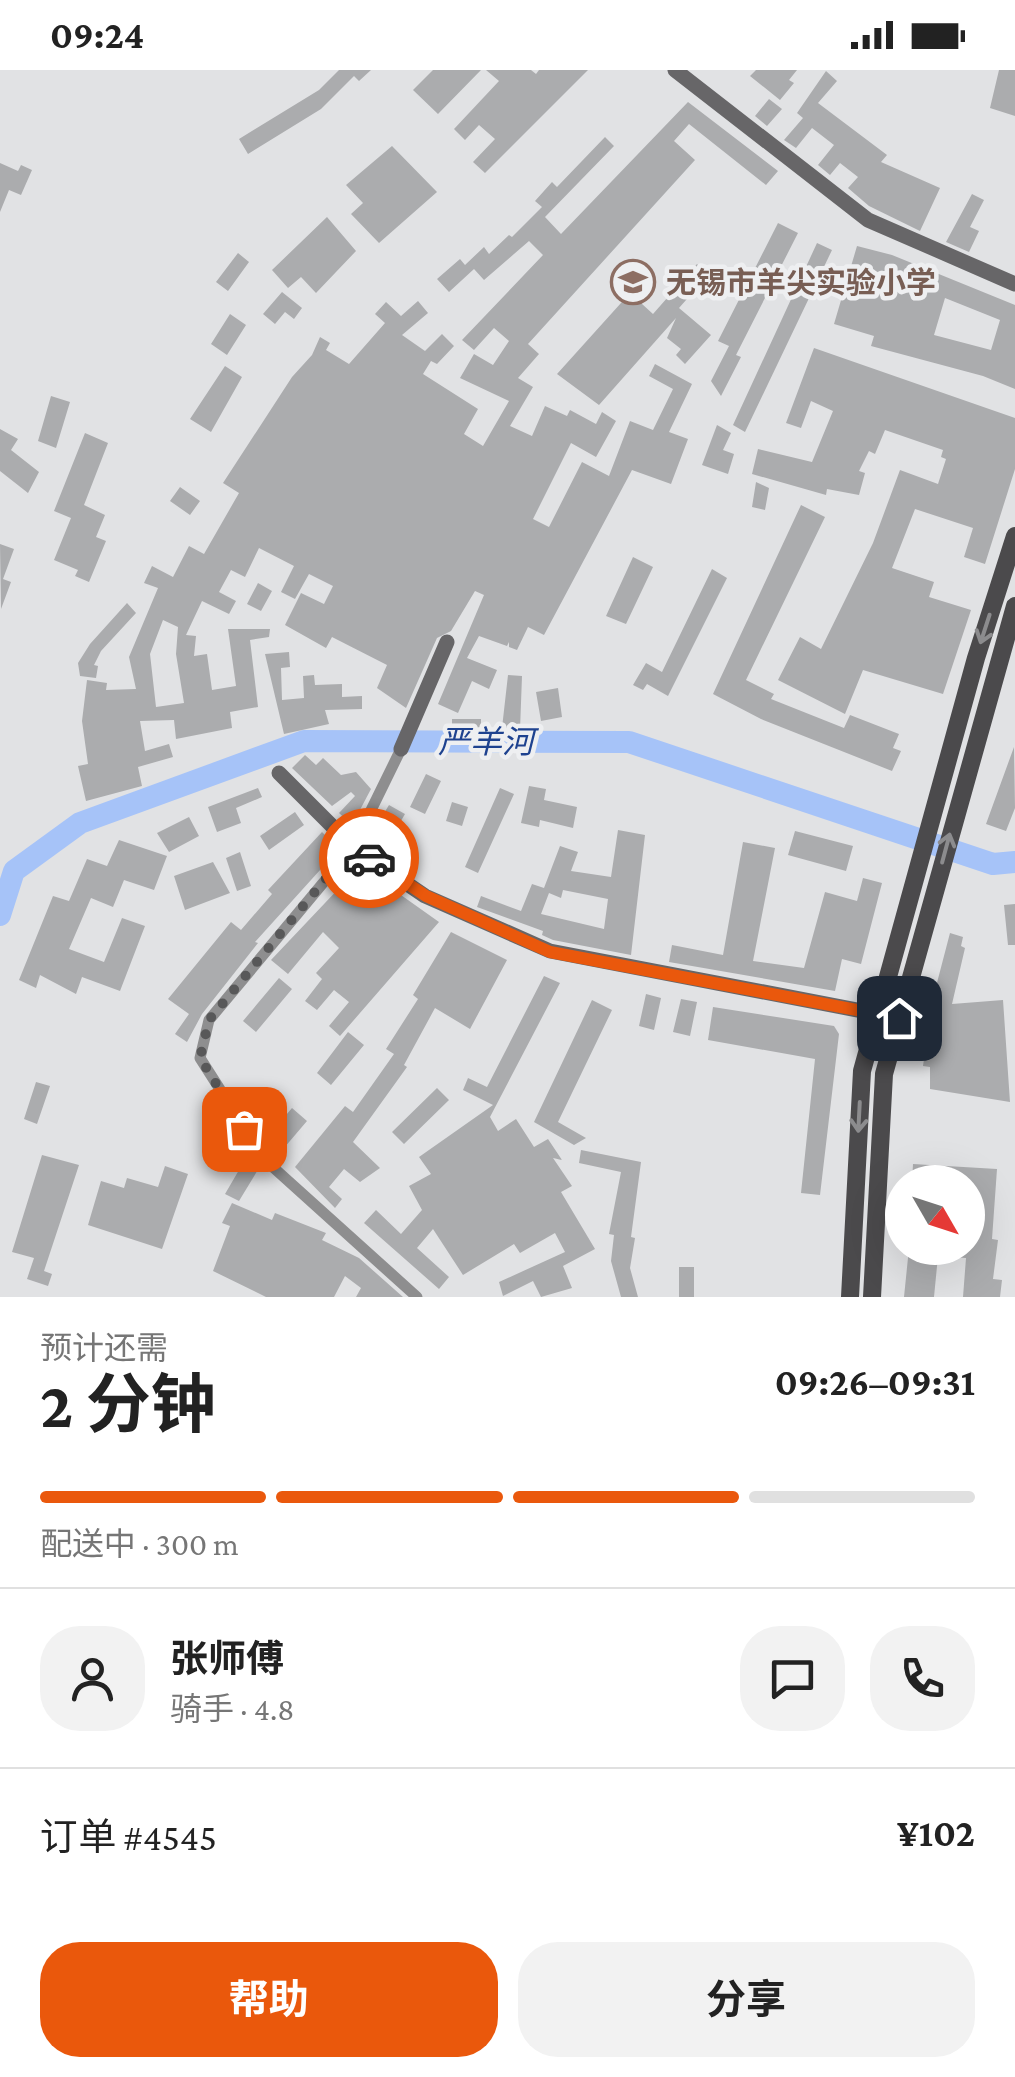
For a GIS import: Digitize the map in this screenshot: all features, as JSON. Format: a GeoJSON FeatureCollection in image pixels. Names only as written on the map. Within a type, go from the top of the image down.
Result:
{"type":"FeatureCollection","features":[{"type":"Feature","properties":{"kind":"main road"},"geometry":{"type":"LineString","coordinates":[[850,1297],[862,1072],[1015,536]]}},
{"type":"Feature","properties":{"kind":"main road"},"geometry":{"type":"LineString","coordinates":[[872,1297],[884,1074],[1015,606]]}},
{"type":"Feature","properties":{"kind":"street"},"geometry":{"type":"LineString","coordinates":[[674,70],[868,220],[1015,284]]}},
{"type":"Feature","properties":{"kind":"street"},"geometry":{"type":"LineString","coordinates":[[416,1297],[264,1160],[200,1058],[209,1020],[352,847],[401,750],[448,642]]}},
{"type":"Feature","properties":{"kind":"street"},"geometry":{"type":"LineString","coordinates":[[278,772],[352,847],[426,896],[550,952],[899,1018]]}},
{"type":"Feature","properties":{"kind":"building"},"geometry":{"type":"Polygon","coordinates":[[[339,70],[371,70],[359,81],[354,76],[321,109],[248,154],[239,139],[319,90],[339,70]]]}},
{"type":"Feature","properties":{"kind":"building"},"geometry":{"type":"Polygon","coordinates":[[[433,70],[481,70],[438,114],[413,90],[433,70]]]}},
{"type":"Feature","properties":{"kind":"building"},"geometry":{"type":"Polygon","coordinates":[[[486,70],[531,70],[536,74],[539,70],[588,70],[485,173],[473,162],[495,139],[479,125],[465,140],[454,129],[499,81],[486,70]]]}},
{"type":"Feature","properties":{"kind":"building"},"geometry":{"type":"Polygon","coordinates":[[[756,70],[797,70],[789,80],[794,83],[780,100],[750,76],[756,70]]]}},
{"type":"Feature","properties":{"kind":"building"},"geometry":{"type":"Polygon","coordinates":[[[999,70],[1015,70],[1015,116],[990,108],[999,70]]]}},
{"type":"Feature","properties":{"kind":"building"},"geometry":{"type":"Polygon","coordinates":[[[826,71],[837,81],[818,103],[887,155],[881,162],[940,188],[920,231],[869,206],[848,188],[858,177],[840,163],[830,175],[818,165],[834,145],[812,128],[796,148],[784,140],[803,118],[797,113],[826,71]]]}},
{"type":"Feature","properties":{"kind":"building"},"geometry":{"type":"Polygon","coordinates":[[[769,99],[782,109],[767,126],[755,116],[769,99]]]}},
{"type":"Feature","properties":{"kind":"building"},"geometry":{"type":"Polygon","coordinates":[[[688,102],[778,171],[766,185],[689,124],[674,141],[695,160],[528,344],[539,354],[518,378],[533,387],[510,426],[532,436],[545,406],[567,416],[570,410],[596,424],[602,412],[616,421],[596,457],[571,443],[533,519],[549,527],[582,462],[609,476],[630,421],[653,430],[673,389],[649,376],[655,364],[692,384],[669,432],[688,439],[671,484],[632,470],[544,635],[528,627],[517,650],[509,647],[509,642],[507,646],[479,636],[467,658],[497,670],[489,689],[472,681],[458,713],[438,704],[484,595],[475,591],[451,631],[437,638],[406,708],[377,688],[387,665],[332,637],[326,648],[285,625],[301,593],[324,604],[333,586],[309,574],[295,599],[281,592],[294,566],[259,548],[245,577],[231,570],[219,592],[236,601],[229,614],[202,601],[186,635],[196,636],[194,656],[207,654],[212,690],[236,686],[228,629],[270,629],[269,637],[250,640],[258,707],[230,712],[232,728],[176,739],[174,720],[140,721],[145,751],[169,744],[173,757],[138,767],[142,786],[86,801],[78,766],[88,764],[82,721],[87,680],[107,683],[106,690],[136,689],[129,657],[158,588],[144,583],[152,566],[173,577],[189,546],[204,554],[239,493],[223,483],[292,377],[312,355],[320,337],[330,343],[326,350],[349,364],[385,323],[375,314],[386,302],[401,316],[418,301],[428,313],[402,335],[425,351],[442,334],[454,346],[437,364],[431,361],[423,374],[478,409],[464,434],[483,446],[509,401],[460,378],[474,354],[493,365],[509,341],[494,328],[474,350],[462,340],[543,255],[529,241],[484,280],[474,269],[449,292],[437,279],[460,259],[465,265],[484,247],[489,254],[509,235],[512,237],[542,207],[535,201],[552,182],[557,187],[605,137],[614,146],[545,217],[561,234],[688,102]],[[163,620],[150,654],[156,707],[184,703],[176,654],[178,627],[163,620]]]}},
{"type":"Feature","properties":{"kind":"building"},"geometry":{"type":"Polygon","coordinates":[[[392,146],[437,192],[379,243],[351,214],[363,203],[346,185],[392,146]]]}},
{"type":"Feature","properties":{"kind":"building"},"geometry":{"type":"Polygon","coordinates":[[[0,163],[18,171],[21,165],[32,170],[21,195],[9,190],[0,212],[0,163]]]}},
{"type":"Feature","properties":{"kind":"building"},"geometry":{"type":"Polygon","coordinates":[[[972,194],[984,200],[970,227],[979,231],[969,252],[946,242],[972,194]]]}},
{"type":"Feature","properties":{"kind":"building"},"geometry":{"type":"Polygon","coordinates":[[[327,217],[356,251],[316,293],[301,277],[288,288],[272,270],[327,217]]]}},
{"type":"Feature","properties":{"kind":"building"},"geometry":{"type":"Polygon","coordinates":[[[778,223],[798,233],[736,355],[741,357],[721,396],[711,381],[729,346],[718,341],[778,223]]]}},
{"type":"Feature","properties":{"kind":"building"},"geometry":{"type":"Polygon","coordinates":[[[817,243],[832,250],[745,432],[733,425],[817,243]]]}},
{"type":"Feature","properties":{"kind":"building"},"geometry":{"type":"Polygon","coordinates":[[[857,246],[892,255],[1015,305],[1015,389],[983,376],[871,346],[874,336],[834,324],[857,246]],[[945,298],[934,335],[991,350],[1000,320],[945,298]]]}},
{"type":"Feature","properties":{"kind":"building"},"geometry":{"type":"Polygon","coordinates":[[[238,253],[249,262],[228,291],[216,282],[238,253]]]}},
{"type":"Feature","properties":{"kind":"building"},"geometry":{"type":"Polygon","coordinates":[[[697,264],[709,274],[679,308],[711,335],[685,364],[676,355],[681,349],[667,338],[676,318],[599,405],[557,374],[630,293],[653,314],[697,264]]]}},
{"type":"Feature","properties":{"kind":"building"},"geometry":{"type":"Polygon","coordinates":[[[282,292],[302,308],[294,319],[285,312],[275,324],[263,314],[282,292]]]}},
{"type":"Feature","properties":{"kind":"building"},"geometry":{"type":"Polygon","coordinates":[[[230,314],[246,325],[227,355],[211,344],[230,314]]]}},
{"type":"Feature","properties":{"kind":"building"},"geometry":{"type":"Polygon","coordinates":[[[814,348],[1015,418],[1015,469],[985,564],[964,557],[973,528],[915,509],[892,568],[934,582],[929,597],[971,610],[943,694],[863,670],[845,714],[778,680],[800,637],[821,649],[873,543],[900,470],[938,484],[946,459],[941,457],[943,450],[885,430],[875,454],[869,451],[859,471],[865,473],[859,495],[827,489],[826,495],[752,474],[758,449],[812,462],[833,411],[811,401],[801,428],[786,423],[814,348]]]}},
{"type":"Feature","properties":{"kind":"building"},"geometry":{"type":"Polygon","coordinates":[[[225,366],[242,377],[211,432],[190,419],[225,366]]]}},
{"type":"Feature","properties":{"kind":"building"},"geometry":{"type":"Polygon","coordinates":[[[51,396],[70,402],[56,448],[38,441],[51,396]]]}},
{"type":"Feature","properties":{"kind":"building"},"geometry":{"type":"Polygon","coordinates":[[[717,425],[731,433],[723,450],[734,454],[728,474],[702,465],[717,425]]]}},
{"type":"Feature","properties":{"kind":"building"},"geometry":{"type":"Polygon","coordinates":[[[0,429],[18,439],[11,450],[39,472],[28,493],[0,471],[0,429]]]}},
{"type":"Feature","properties":{"kind":"building"},"geometry":{"type":"Polygon","coordinates":[[[85,433],[108,443],[84,505],[105,515],[96,537],[106,541],[89,582],[75,576],[78,570],[54,560],[71,518],[54,511],[85,433]]]}},
{"type":"Feature","properties":{"kind":"building"},"geometry":{"type":"Polygon","coordinates":[[[756,482],[769,488],[765,510],[752,507],[756,482]]]}},
{"type":"Feature","properties":{"kind":"building"},"geometry":{"type":"Polygon","coordinates":[[[180,487],[200,501],[190,515],[170,501],[180,487]]]}},
{"type":"Feature","properties":{"kind":"building"},"geometry":{"type":"Polygon","coordinates":[[[801,505],[825,517],[746,680],[774,694],[771,699],[844,728],[850,715],[899,734],[893,748],[901,751],[892,771],[761,719],[713,694],[801,505]]]}},
{"type":"Feature","properties":{"kind":"building"},"geometry":{"type":"Polygon","coordinates":[[[0,544],[14,549],[3,579],[11,582],[1,609],[0,544]]]}},
{"type":"Feature","properties":{"kind":"building"},"geometry":{"type":"Polygon","coordinates":[[[633,557],[653,567],[626,624],[606,616],[633,557]]]}},
{"type":"Feature","properties":{"kind":"building"},"geometry":{"type":"Polygon","coordinates":[[[712,569],[727,578],[668,696],[647,684],[643,690],[633,685],[646,663],[662,672],[712,569]]]}},
{"type":"Feature","properties":{"kind":"building"},"geometry":{"type":"Polygon","coordinates":[[[258,583],[272,591],[261,611],[247,604],[258,583]]]}},
{"type":"Feature","properties":{"kind":"building"},"geometry":{"type":"Polygon","coordinates":[[[127,603],[136,613],[101,651],[94,665],[98,666],[96,678],[80,676],[78,663],[90,644],[127,603]]]}},
{"type":"Feature","properties":{"kind":"building"},"geometry":{"type":"Polygon","coordinates":[[[289,652],[290,667],[281,668],[282,700],[304,698],[303,676],[314,675],[315,685],[342,684],[342,697],[362,696],[362,709],[325,710],[329,724],[284,734],[265,654],[289,652]]]}},
{"type":"Feature","properties":{"kind":"building"},"geometry":{"type":"Polygon","coordinates":[[[508,675],[522,676],[520,730],[502,728],[508,675]]]}},
{"type":"Feature","properties":{"kind":"building"},"geometry":{"type":"Polygon","coordinates":[[[558,688],[562,717],[541,721],[536,692],[558,688]]]}},
{"type":"Feature","properties":{"kind":"building"},"geometry":{"type":"Polygon","coordinates":[[[452,719],[481,719],[481,730],[452,730],[452,719]]]}},
{"type":"Feature","properties":{"kind":"building"},"geometry":{"type":"Polygon","coordinates":[[[1014,747],[1015,808],[1006,831],[986,824],[1014,747]]]}},
{"type":"Feature","properties":{"kind":"building"},"geometry":{"type":"Polygon","coordinates":[[[305,755],[316,765],[323,758],[341,775],[356,772],[371,789],[352,825],[339,813],[355,796],[351,792],[332,806],[292,768],[305,755]]]}},
{"type":"Feature","properties":{"kind":"building"},"geometry":{"type":"Polygon","coordinates":[[[426,774],[441,781],[425,814],[410,807],[426,774]]]}},
{"type":"Feature","properties":{"kind":"building"},"geometry":{"type":"Polygon","coordinates":[[[529,786],[546,789],[544,800],[577,807],[573,828],[540,820],[539,827],[521,823],[529,786]]]}},
{"type":"Feature","properties":{"kind":"building"},"geometry":{"type":"Polygon","coordinates":[[[258,788],[262,797],[236,808],[241,823],[217,832],[208,807],[258,788]]]}},
{"type":"Feature","properties":{"kind":"building"},"geometry":{"type":"Polygon","coordinates":[[[500,788],[514,794],[478,873],[465,867],[500,788]]]}},
{"type":"Feature","properties":{"kind":"building"},"geometry":{"type":"Polygon","coordinates":[[[452,802],[468,807],[462,826],[446,821],[452,802]]]}},
{"type":"Feature","properties":{"kind":"building"},"geometry":{"type":"Polygon","coordinates":[[[389,805],[405,814],[391,838],[418,854],[409,869],[375,848],[372,833],[389,805]]]}},
{"type":"Feature","properties":{"kind":"building"},"geometry":{"type":"Polygon","coordinates":[[[295,812],[304,825],[269,850],[260,836],[295,812]]]}},
{"type":"Feature","properties":{"kind":"building"},"geometry":{"type":"Polygon","coordinates":[[[189,817],[199,836],[169,852],[157,833],[189,817]]]}},
{"type":"Feature","properties":{"kind":"building"},"geometry":{"type":"Polygon","coordinates":[[[618,830],[645,835],[631,955],[553,940],[542,935],[543,931],[477,907],[481,896],[521,911],[532,884],[544,888],[560,846],[578,852],[571,871],[611,877],[618,830]],[[563,890],[561,898],[549,893],[541,914],[604,929],[608,899],[563,890]]]}},
{"type":"Feature","properties":{"kind":"building"},"geometry":{"type":"Polygon","coordinates":[[[795,831],[853,846],[846,871],[788,855],[795,831]]]}},
{"type":"Feature","properties":{"kind":"building"},"geometry":{"type":"Polygon","coordinates":[[[322,832],[339,849],[255,942],[258,943],[202,1014],[187,1042],[175,1034],[189,1014],[168,999],[231,922],[241,930],[272,894],[268,890],[322,832]]]}},
{"type":"Feature","properties":{"kind":"building"},"geometry":{"type":"Polygon","coordinates":[[[119,840],[167,856],[154,890],[124,880],[113,907],[91,898],[69,949],[104,962],[122,918],[145,926],[120,991],[82,977],[76,994],[40,975],[36,988],[19,980],[53,896],[69,901],[87,859],[107,866],[119,840]]]}},
{"type":"Feature","properties":{"kind":"building"},"geometry":{"type":"Polygon","coordinates":[[[743,842],[775,848],[753,961],[804,968],[825,892],[857,901],[863,878],[882,883],[861,964],[842,959],[835,991],[669,962],[672,945],[723,955],[743,842]]]}},
{"type":"Feature","properties":{"kind":"building"},"geometry":{"type":"Polygon","coordinates":[[[240,852],[251,886],[237,891],[226,858],[240,852]]]}},
{"type":"Feature","properties":{"kind":"building"},"geometry":{"type":"Polygon","coordinates":[[[213,862],[230,893],[185,910],[174,876],[213,862]]]}},
{"type":"Feature","properties":{"kind":"building"},"geometry":{"type":"Polygon","coordinates":[[[360,866],[439,922],[340,1036],[329,1026],[349,1002],[334,990],[317,1010],[305,1001],[322,979],[316,973],[339,948],[323,932],[288,974],[271,960],[360,866]]]}},
{"type":"Feature","properties":{"kind":"building"},"geometry":{"type":"Polygon","coordinates":[[[1015,904],[1015,945],[1008,945],[1004,905],[1015,904]]]}},
{"type":"Feature","properties":{"kind":"building"},"geometry":{"type":"Polygon","coordinates":[[[451,932],[507,960],[470,1029],[435,1008],[404,1065],[407,1067],[353,1142],[380,1168],[360,1182],[344,1169],[329,1187],[342,1199],[335,1208],[295,1167],[345,1106],[353,1112],[394,1054],[386,1049],[418,999],[413,995],[451,932]]]}},
{"type":"Feature","properties":{"kind":"building"},"geometry":{"type":"Polygon","coordinates":[[[950,933],[963,937],[961,946],[965,948],[952,1004],[1003,1000],[1010,1102],[930,1089],[930,1067],[923,1066],[933,998],[950,933]]]}},
{"type":"Feature","properties":{"kind":"building"},"geometry":{"type":"Polygon","coordinates":[[[544,976],[560,983],[490,1117],[498,1131],[516,1119],[534,1147],[548,1139],[562,1160],[553,1158],[572,1186],[561,1192],[595,1249],[563,1266],[572,1288],[541,1297],[533,1281],[503,1296],[499,1282],[565,1252],[555,1233],[520,1253],[514,1244],[463,1275],[433,1229],[417,1248],[449,1277],[439,1289],[364,1223],[376,1210],[401,1234],[422,1210],[409,1186],[431,1174],[419,1157],[493,1105],[463,1090],[468,1078],[487,1087],[544,976]]]}},
{"type":"Feature","properties":{"kind":"building"},"geometry":{"type":"Polygon","coordinates":[[[279,978],[292,989],[256,1032],[243,1021],[279,978]]]}},
{"type":"Feature","properties":{"kind":"building"},"geometry":{"type":"Polygon","coordinates":[[[646,994],[661,998],[654,1030],[639,1026],[646,994]]]}},
{"type":"Feature","properties":{"kind":"building"},"geometry":{"type":"Polygon","coordinates":[[[681,999],[697,1002],[690,1036],[673,1032],[681,999]]]}},
{"type":"Feature","properties":{"kind":"building"},"geometry":{"type":"Polygon","coordinates":[[[592,1000],[612,1010],[558,1122],[586,1138],[574,1145],[534,1122],[592,1000]]]}},
{"type":"Feature","properties":{"kind":"building"},"geometry":{"type":"Polygon","coordinates":[[[713,1007],[834,1026],[839,1034],[820,1195],[801,1193],[815,1059],[708,1040],[713,1007]]]}},
{"type":"Feature","properties":{"kind":"building"},"geometry":{"type":"Polygon","coordinates":[[[348,1032],[364,1045],[331,1085],[317,1073],[348,1032]]]}},
{"type":"Feature","properties":{"kind":"building"},"geometry":{"type":"Polygon","coordinates":[[[36,1082],[50,1086],[37,1124],[24,1119],[36,1082]]]}},
{"type":"Feature","properties":{"kind":"building"},"geometry":{"type":"Polygon","coordinates":[[[437,1088],[449,1100],[404,1144],[392,1132],[437,1088]]]}},
{"type":"Feature","properties":{"kind":"building"},"geometry":{"type":"Polygon","coordinates":[[[292,1108],[307,1121],[278,1155],[264,1141],[292,1108]]]}},
{"type":"Feature","properties":{"kind":"building"},"geometry":{"type":"Polygon","coordinates":[[[581,1150],[641,1162],[630,1268],[638,1297],[621,1297],[611,1261],[614,1235],[609,1234],[621,1172],[579,1163],[581,1150]]]}},
{"type":"Feature","properties":{"kind":"building"},"geometry":{"type":"Polygon","coordinates":[[[42,1155],[79,1165],[44,1271],[52,1274],[48,1286],[27,1279],[34,1258],[12,1252],[42,1155]]]}},
{"type":"Feature","properties":{"kind":"building"},"geometry":{"type":"Polygon","coordinates":[[[246,1158],[259,1168],[239,1201],[225,1194],[246,1158]]]}},
{"type":"Feature","properties":{"kind":"building"},"geometry":{"type":"Polygon","coordinates":[[[165,1166],[188,1174],[162,1249],[88,1225],[101,1181],[124,1188],[127,1178],[158,1187],[165,1166]]]}},
{"type":"Feature","properties":{"kind":"building"},"geometry":{"type":"Polygon","coordinates":[[[985,1168],[997,1169],[992,1239],[998,1240],[993,1279],[1002,1280],[1000,1297],[963,1297],[965,1265],[985,1265],[985,1168]]]}},
{"type":"Feature","properties":{"kind":"building"},"geometry":{"type":"Polygon","coordinates":[[[232,1203],[272,1220],[275,1213],[326,1233],[322,1240],[359,1258],[403,1297],[356,1297],[361,1288],[345,1276],[334,1297],[266,1297],[213,1271],[230,1226],[222,1223],[232,1203]]]}},
{"type":"Feature","properties":{"kind":"building"},"geometry":{"type":"Polygon","coordinates":[[[907,1265],[937,1265],[934,1297],[904,1297],[907,1265]]]}},
{"type":"Feature","properties":{"kind":"building"},"geometry":{"type":"Polygon","coordinates":[[[679,1267],[694,1267],[694,1297],[679,1297],[679,1267]]]}},
{"type":"Feature","properties":{"kind":"waterway","name":"严羊河"},"geometry":{"type":"LineString","coordinates":[[0,915],[14,871],[80,823],[304,741],[629,742],[993,864],[1015,862]]}},
{"type":"Feature","properties":{"kind":"way so far"},"geometry":{"type":"LineString","coordinates":[[244,1129],[200,1058],[209,1020],[352,847],[369,858]]}},
{"type":"Feature","properties":{"kind":"place","name":"无锡市羊尖实验小学"},"geometry":{"type":"Point","coordinates":[633,282]}},
{"type":"Feature","properties":{"kind":"route"},"geometry":{"type":"LineString","coordinates":[[369,858],[426,896],[550,952],[899,1018]]}}]}
